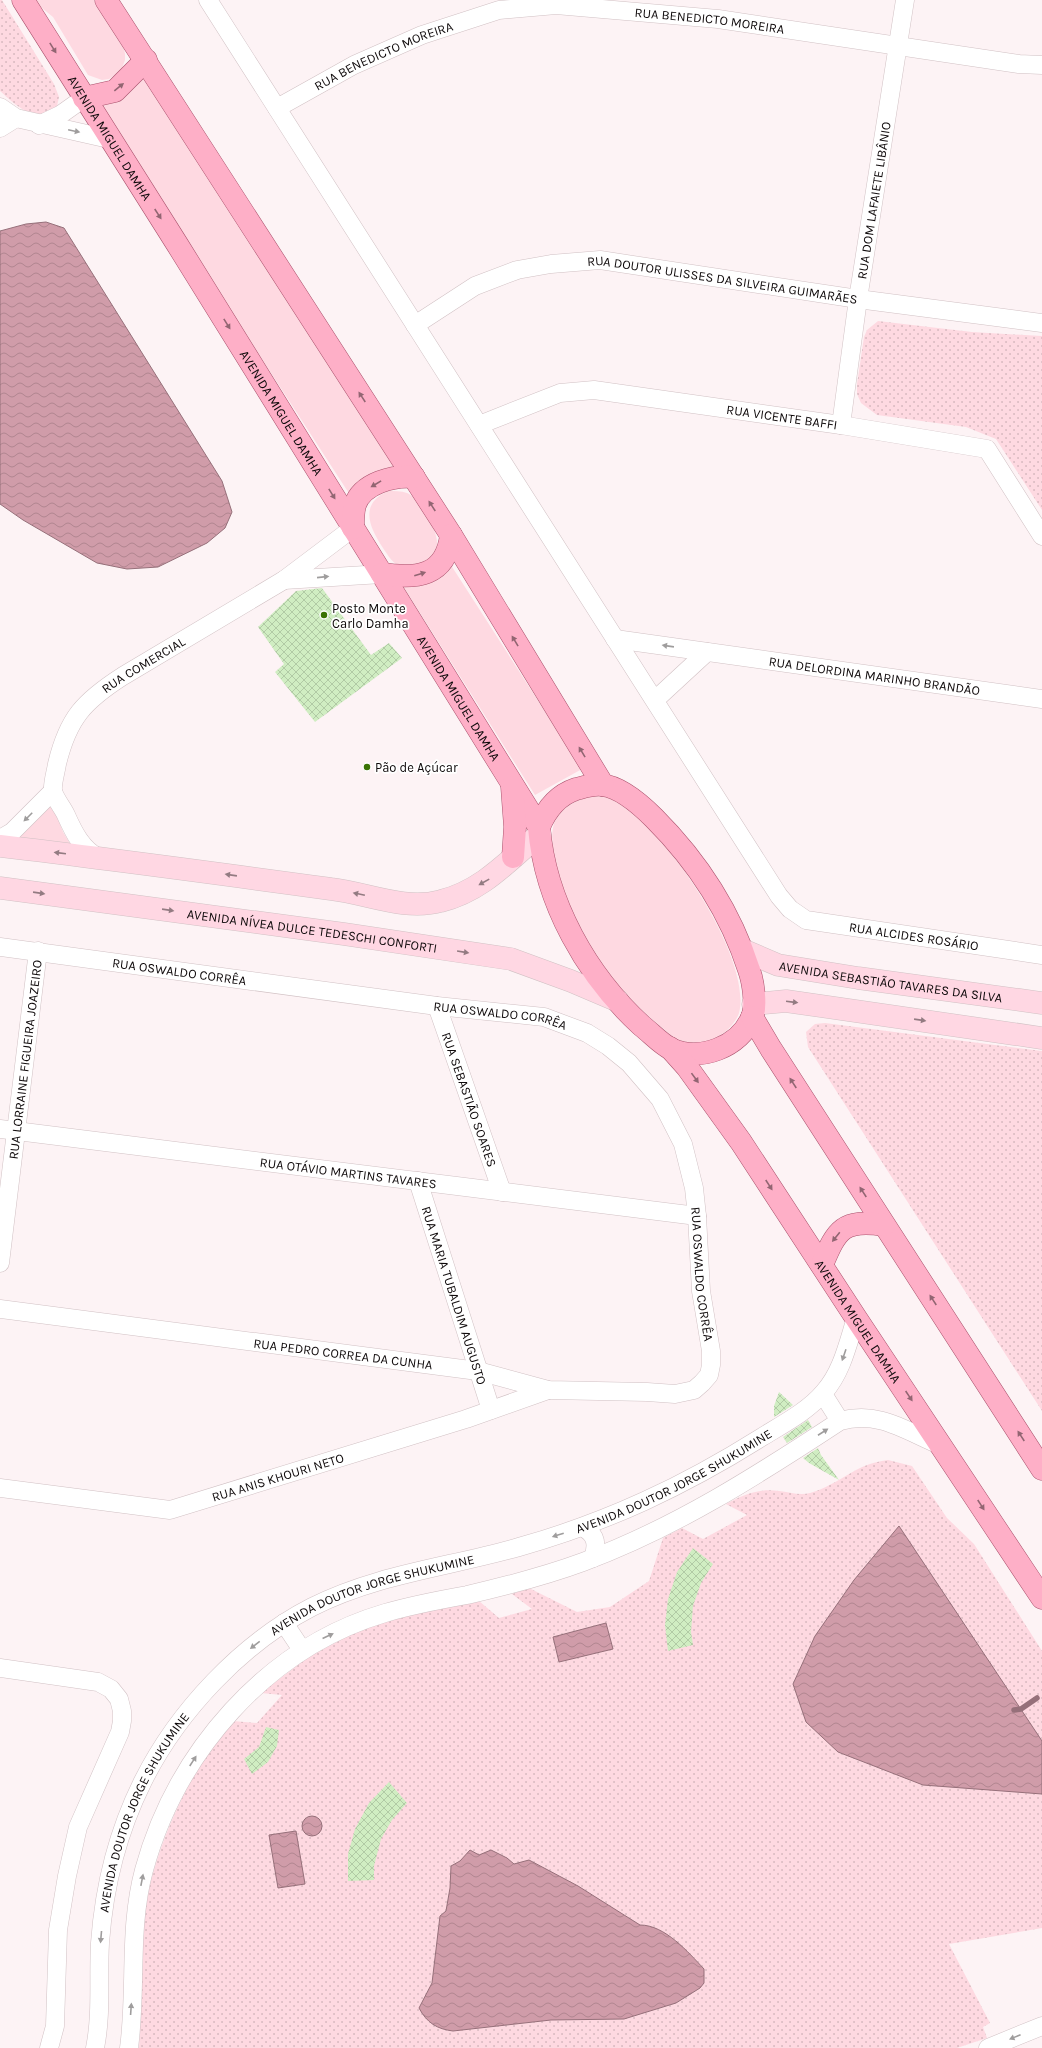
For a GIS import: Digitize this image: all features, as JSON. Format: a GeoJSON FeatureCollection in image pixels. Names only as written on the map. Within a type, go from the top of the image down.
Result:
{"type":"FeatureCollection","features":[{"type":"Feature","properties":{"kind":"main road","name":"AVENIDA MIGUEL DAMHA"},"geometry":{"type":"LineString","coordinates":[[23,0],[109,139],[178,244],[540,831]]}},
{"type":"Feature","properties":{"kind":"main road"},"geometry":{"type":"LineString","coordinates":[[106,0],[451,535],[603,785]]}},
{"type":"Feature","properties":{"kind":"main road"},"geometry":{"type":"LineString","coordinates":[[84,98],[115,91],[146,60]]}},
{"type":"Feature","properties":{"kind":"main road"},"geometry":{"type":"LineString","coordinates":[[353,528],[355,505],[367,490],[384,480],[404,476],[414,477]]}},
{"type":"Feature","properties":{"kind":"main road"},"geometry":{"type":"LineString","coordinates":[[382,574],[410,577],[430,571],[445,555],[450,543],[451,535]]}},
{"type":"Feature","properties":{"kind":"main road"},"geometry":{"type":"LineString","coordinates":[[511,784],[515,827],[513,857]]}},
{"type":"Feature","properties":{"kind":"main road"},"geometry":{"type":"LineString","coordinates":[[603,785],[626,795],[646,810],[679,843],[711,888],[726,914],[742,950],[751,974],[754,994],[753,1010],[738,1036],[723,1047],[709,1053],[690,1054],[670,1048],[641,1024],[618,1001],[586,959],[565,922],[550,883],[543,855],[540,831],[544,814],[556,801],[572,791],[586,786],[603,785]]}},
{"type":"Feature","properties":{"kind":"main road"},"geometry":{"type":"LineString","coordinates":[[0,846],[345,890],[413,905],[440,902],[465,893],[490,879],[540,831]]}},
{"type":"Feature","properties":{"kind":"main road","name":"AVENIDA NÍVEA DULCE TEDESCHI CONFORTI"},"geometry":{"type":"LineString","coordinates":[[0,888],[336,933],[511,959],[572,981],[618,1001]]}},
{"type":"Feature","properties":{"kind":"main road","name":"AVENIDA SEBASTIÃO TAVARES DA SILVA"},"geometry":{"type":"LineString","coordinates":[[742,950],[778,965],[858,978],[1042,1003]]}},
{"type":"Feature","properties":{"kind":"main road"},"geometry":{"type":"LineString","coordinates":[[753,1010],[786,1001],[1042,1038]]}},
{"type":"Feature","properties":{"kind":"main road"},"geometry":{"type":"LineString","coordinates":[[753,1010],[771,1049],[1042,1469]]}},
{"type":"Feature","properties":{"kind":"main road","name":"AVENIDA MIGUEL DAMHA"},"geometry":{"type":"LineString","coordinates":[[670,1048],[687,1067],[742,1142],[856,1318],[1042,1598]]}},
{"type":"Feature","properties":{"kind":"main road"},"geometry":{"type":"LineString","coordinates":[[822,1265],[832,1241],[839,1232],[851,1225],[864,1222],[884,1225]]}},
{"type":"Feature","properties":{"kind":"street","name":"RUA ALCIDES ROSÁRIO"},"geometry":{"type":"LineString","coordinates":[[208,0],[779,896],[790,909],[806,920],[1042,956]]}},
{"type":"Feature","properties":{"kind":"street","name":"RUA DOM LAFAIETE LIBÂNIO"},"geometry":{"type":"LineString","coordinates":[[841,425],[858,299],[906,0]]}},
{"type":"Feature","properties":{"kind":"street","name":"RUA BENEDICTO MOREIRA"},"geometry":{"type":"LineString","coordinates":[[277,108],[354,66],[422,35],[499,10],[556,5],[710,18],[1019,64],[1042,65]]}},
{"type":"Feature","properties":{"kind":"street"},"geometry":{"type":"LineString","coordinates":[[39,125],[60,115],[84,98]]}},
{"type":"Feature","properties":{"kind":"street"},"geometry":{"type":"LineString","coordinates":[[0,107],[16,118],[39,125],[109,139]]}},
{"type":"Feature","properties":{"kind":"street"},"geometry":{"type":"LineString","coordinates":[[0,128],[16,118]]}},
{"type":"Feature","properties":{"kind":"street","name":"RUA DOUTOR ULISSES DA SILVEIRA GUIMARÃES"},"geometry":{"type":"LineString","coordinates":[[415,325],[475,286],[517,270],[551,264],[600,260],[858,299],[1042,323]]}},
{"type":"Feature","properties":{"kind":"street","name":"RUA VICENTE BAFFI"},"geometry":{"type":"LineString","coordinates":[[479,425],[560,393],[594,390],[841,425],[987,449],[1042,536]]}},
{"type":"Feature","properties":{"kind":"street","name":"RUA COMERCIAL"},"geometry":{"type":"LineString","coordinates":[[53,791],[56,768],[70,725],[82,707],[97,692],[284,580],[353,528]]}},
{"type":"Feature","properties":{"kind":"street","name":"RUA COMERCIAL"},"geometry":{"type":"LineString","coordinates":[[284,580],[382,574]]}},
{"type":"Feature","properties":{"kind":"street","name":"RUA DELORDINA MARINHO BRANDÃO"},"geometry":{"type":"LineString","coordinates":[[615,639],[1042,699]]}},
{"type":"Feature","properties":{"kind":"street"},"geometry":{"type":"LineString","coordinates":[[655,700],[707,652]]}},
{"type":"Feature","properties":{"kind":"street"},"geometry":{"type":"LineString","coordinates":[[0,839],[12,832],[53,791],[79,839],[88,852],[100,858]]}},
{"type":"Feature","properties":{"kind":"street","name":"RUA OSWALDO CORRÊA"},"geometry":{"type":"LineString","coordinates":[[0,946],[437,1006],[544,1017],[587,1033],[629,1063],[660,1099],[683,1144],[694,1188],[701,1291],[711,1351],[711,1365],[708,1375],[702,1384],[694,1390],[685,1393]]}},
{"type":"Feature","properties":{"kind":"street","name":"RUA LORRAINE FIGUEIRA JOAZEIRO"},"geometry":{"type":"LineString","coordinates":[[0,1263],[8,1130],[38,951]]}},
{"type":"Feature","properties":{"kind":"street","name":"RUA SEBASTIÃO SOARES"},"geometry":{"type":"LineString","coordinates":[[437,1006],[502,1192]]}},
{"type":"Feature","properties":{"kind":"street","name":"RUA OTÁVIO MARTINS TAVARES"},"geometry":{"type":"LineString","coordinates":[[8,1130],[697,1216]]}},
{"type":"Feature","properties":{"kind":"street","name":"RUA MARIA TUBALDIM AUGUSTO"},"geometry":{"type":"LineString","coordinates":[[418,1181],[491,1410]]}},
{"type":"Feature","properties":{"kind":"street","name":"RUA PEDRO CORREA DA CUNHA"},"geometry":{"type":"LineString","coordinates":[[0,1309],[478,1371],[548,1390],[675,1394],[685,1393]]}},
{"type":"Feature","properties":{"kind":"street","name":"AVENIDA DOUTOR JORGE SHUKUMINE"},"geometry":{"type":"LineString","coordinates":[[95,2048],[100,2008],[100,1942],[110,1875],[129,1813],[143,1780],[164,1746],[186,1715],[221,1675],[253,1646],[284,1623],[339,1594],[368,1584],[517,1548],[582,1527],[655,1498],[726,1460],[792,1417],[823,1394],[835,1376],[843,1358],[856,1318]]}},
{"type":"Feature","properties":{"kind":"street","name":"RUA ANIS KHOURI NETO"},"geometry":{"type":"LineString","coordinates":[[0,1488],[170,1510],[491,1410],[548,1390]]}},
{"type":"Feature","properties":{"kind":"street"},"geometry":{"type":"LineString","coordinates":[[823,1394],[840,1421]]}},
{"type":"Feature","properties":{"kind":"street","name":"AVENIDA DOUTOR JORGE SHUKUMINE"},"geometry":{"type":"LineString","coordinates":[[128,2048],[132,2001],[133,1930],[144,1872],[154,1839],[188,1769],[213,1732],[239,1702],[302,1650],[345,1628],[383,1613],[523,1582],[593,1558],[641,1538],[705,1506],[840,1421],[854,1417],[868,1417],[884,1420],[942,1446]]}},
{"type":"Feature","properties":{"kind":"street"},"geometry":{"type":"LineString","coordinates":[[726,1460],[740,1484]]}},
{"type":"Feature","properties":{"kind":"street"},"geometry":{"type":"LineString","coordinates":[[582,1527],[590,1530],[594,1536],[596,1547],[593,1558]]}},
{"type":"Feature","properties":{"kind":"street"},"geometry":{"type":"LineString","coordinates":[[284,1623],[302,1650]]}},
{"type":"Feature","properties":{"kind":"street"},"geometry":{"type":"LineString","coordinates":[[0,1668],[98,1682],[111,1688],[119,1699],[122,1711],[120,1732],[78,1827],[67,1876],[58,1930],[55,2026],[49,2048]]}},
{"type":"Feature","properties":{"kind":"street"},"geometry":{"type":"LineString","coordinates":[[988,2048],[1042,2026]]}},
{"type":"Feature","properties":{"kind":"shaded area"},"geometry":{"type":"Polygon","coordinates":[[[0,0],[2,0],[54,84],[59,97],[57,106],[47,113],[37,115],[25,111],[0,91],[0,0]]]}},
{"type":"Feature","properties":{"kind":"shaded area"},"geometry":{"type":"Polygon","coordinates":[[[32,0],[94,0],[124,49],[125,60],[121,71],[109,79],[102,80],[88,75],[53,17],[32,0]]]}},
{"type":"Feature","properties":{"kind":"shaded area"},"geometry":{"type":"Polygon","coordinates":[[[141,71],[398,472],[352,498],[98,106],[141,71]]]}},
{"type":"Feature","properties":{"kind":"shaded area"},"geometry":{"type":"Polygon","coordinates":[[[878,321],[972,332],[1042,336],[1042,510],[996,439],[966,427],[877,415],[861,403],[857,394],[857,384],[864,337],[867,330],[878,321]]]}},
{"type":"Feature","properties":{"kind":"shaded area"},"geometry":{"type":"Polygon","coordinates":[[[388,491],[405,492],[412,496],[428,516],[435,533],[437,546],[427,563],[406,567],[400,566],[391,559],[378,540],[371,524],[369,516],[370,509],[373,502],[379,496],[388,491]]]}},
{"type":"Feature","properties":{"kind":"shaded area"},"geometry":{"type":"Polygon","coordinates":[[[447,559],[582,769],[535,795],[403,586],[447,559]]]}},
{"type":"Feature","properties":{"kind":"shaded area"},"geometry":{"type":"Polygon","coordinates":[[[588,796],[602,796],[624,807],[648,828],[673,856],[696,889],[716,924],[732,958],[740,988],[739,1013],[737,1018],[727,1030],[714,1039],[692,1043],[676,1039],[671,1036],[642,1010],[617,984],[595,955],[579,927],[563,888],[557,868],[553,849],[552,832],[556,819],[562,811],[574,802],[588,796]]]}},
{"type":"Feature","properties":{"kind":"shaded area"},"geometry":{"type":"Polygon","coordinates":[[[51,800],[63,832],[74,850],[12,841],[51,800]]]}},
{"type":"Feature","properties":{"kind":"shaded area"},"geometry":{"type":"Polygon","coordinates":[[[825,1023],[1042,1051],[1042,1411],[808,1047],[806,1032],[815,1024],[825,1023]]]}},
{"type":"Feature","properties":{"kind":"shaded area"},"geometry":{"type":"Polygon","coordinates":[[[888,1460],[912,1466],[947,1518],[974,1544],[1042,1651],[1042,1928],[949,1944],[990,2023],[983,2027],[987,2038],[957,2048],[139,2048],[141,1937],[144,1914],[154,1868],[170,1825],[190,1783],[205,1759],[233,1721],[257,1723],[282,1695],[261,1693],[307,1658],[353,1633],[426,1609],[479,1601],[499,1618],[532,1609],[512,1594],[529,1588],[577,1612],[610,1607],[649,1581],[663,1538],[682,1528],[703,1539],[747,1515],[726,1504],[745,1495],[765,1490],[798,1494],[810,1493],[830,1485],[866,1466],[876,1462],[888,1460]]]}},
{"type":"Feature","properties":{"kind":"water"},"geometry":{"type":"Polygon","coordinates":[[[46,222],[64,228],[222,481],[232,512],[225,528],[207,543],[158,567],[127,569],[97,563],[23,520],[0,504],[0,231],[26,224],[46,222]]]}},
{"type":"Feature","properties":{"kind":"water"},"geometry":{"type":"Polygon","coordinates":[[[899,1526],[1042,1741],[1042,1794],[923,1785],[838,1752],[806,1722],[793,1684],[815,1636],[854,1580],[899,1526]]]}},
{"type":"Feature","properties":{"kind":"water"},"geometry":{"type":"Polygon","coordinates":[[[606,1623],[613,1649],[559,1662],[553,1637],[606,1623]]]}},
{"type":"Feature","properties":{"kind":"water"},"geometry":{"type":"Polygon","coordinates":[[[312,1816],[319,1819],[322,1826],[319,1833],[312,1836],[305,1833],[302,1826],[305,1819],[312,1816]]]}},
{"type":"Feature","properties":{"kind":"water"},"geometry":{"type":"Polygon","coordinates":[[[296,1831],[305,1884],[278,1888],[269,1835],[296,1831]]]}},
{"type":"Feature","properties":{"kind":"water"},"geometry":{"type":"Polygon","coordinates":[[[470,1850],[479,1855],[491,1850],[507,1858],[514,1864],[529,1860],[578,1886],[640,1925],[658,1929],[667,1934],[704,1969],[704,1983],[700,1988],[676,2003],[624,2019],[551,2020],[453,2031],[437,2027],[425,2018],[419,2008],[432,1983],[440,1916],[446,1911],[450,1888],[451,1866],[460,1861],[470,1850]]]}},
{"type":"Feature","properties":{"kind":"building"},"geometry":{"type":"Polygon","coordinates":[[[322,588],[371,655],[389,643],[402,658],[315,722],[275,672],[284,664],[258,627],[296,591],[322,588]]]}},
{"type":"Feature","properties":{"kind":"building"},"geometry":{"type":"Polygon","coordinates":[[[779,1392],[793,1405],[774,1417],[774,1406],[779,1392]]]}},
{"type":"Feature","properties":{"kind":"building"},"geometry":{"type":"Polygon","coordinates":[[[808,1420],[812,1427],[787,1443],[783,1437],[808,1420]]]}},
{"type":"Feature","properties":{"kind":"building"},"geometry":{"type":"Polygon","coordinates":[[[818,1448],[821,1455],[839,1480],[803,1458],[818,1448]]]}},
{"type":"Feature","properties":{"kind":"building"},"geometry":{"type":"Polygon","coordinates":[[[693,1548],[713,1564],[701,1583],[693,1606],[691,1632],[693,1645],[668,1651],[665,1625],[668,1599],[677,1572],[693,1548]]]}},
{"type":"Feature","properties":{"kind":"building"},"geometry":{"type":"Polygon","coordinates":[[[266,1727],[279,1730],[277,1746],[268,1762],[252,1774],[244,1759],[259,1747],[266,1727]]]}},
{"type":"Feature","properties":{"kind":"building"},"geometry":{"type":"Polygon","coordinates":[[[389,1782],[407,1803],[392,1820],[381,1839],[374,1866],[374,1880],[348,1881],[348,1854],[355,1829],[369,1803],[389,1782]]]}},
{"type":"Feature","properties":{"kind":"waterway"},"geometry":{"type":"LineString","coordinates":[[1014,1710],[1021,1709],[1037,1698]]}},
{"type":"Feature","properties":{"kind":"place","name":"Posto Monte Carlo Damha"},"geometry":{"type":"Point","coordinates":[324,615]}},
{"type":"Feature","properties":{"kind":"place","name":"Pão de Açúcar"},"geometry":{"type":"Point","coordinates":[367,767]}}]}
